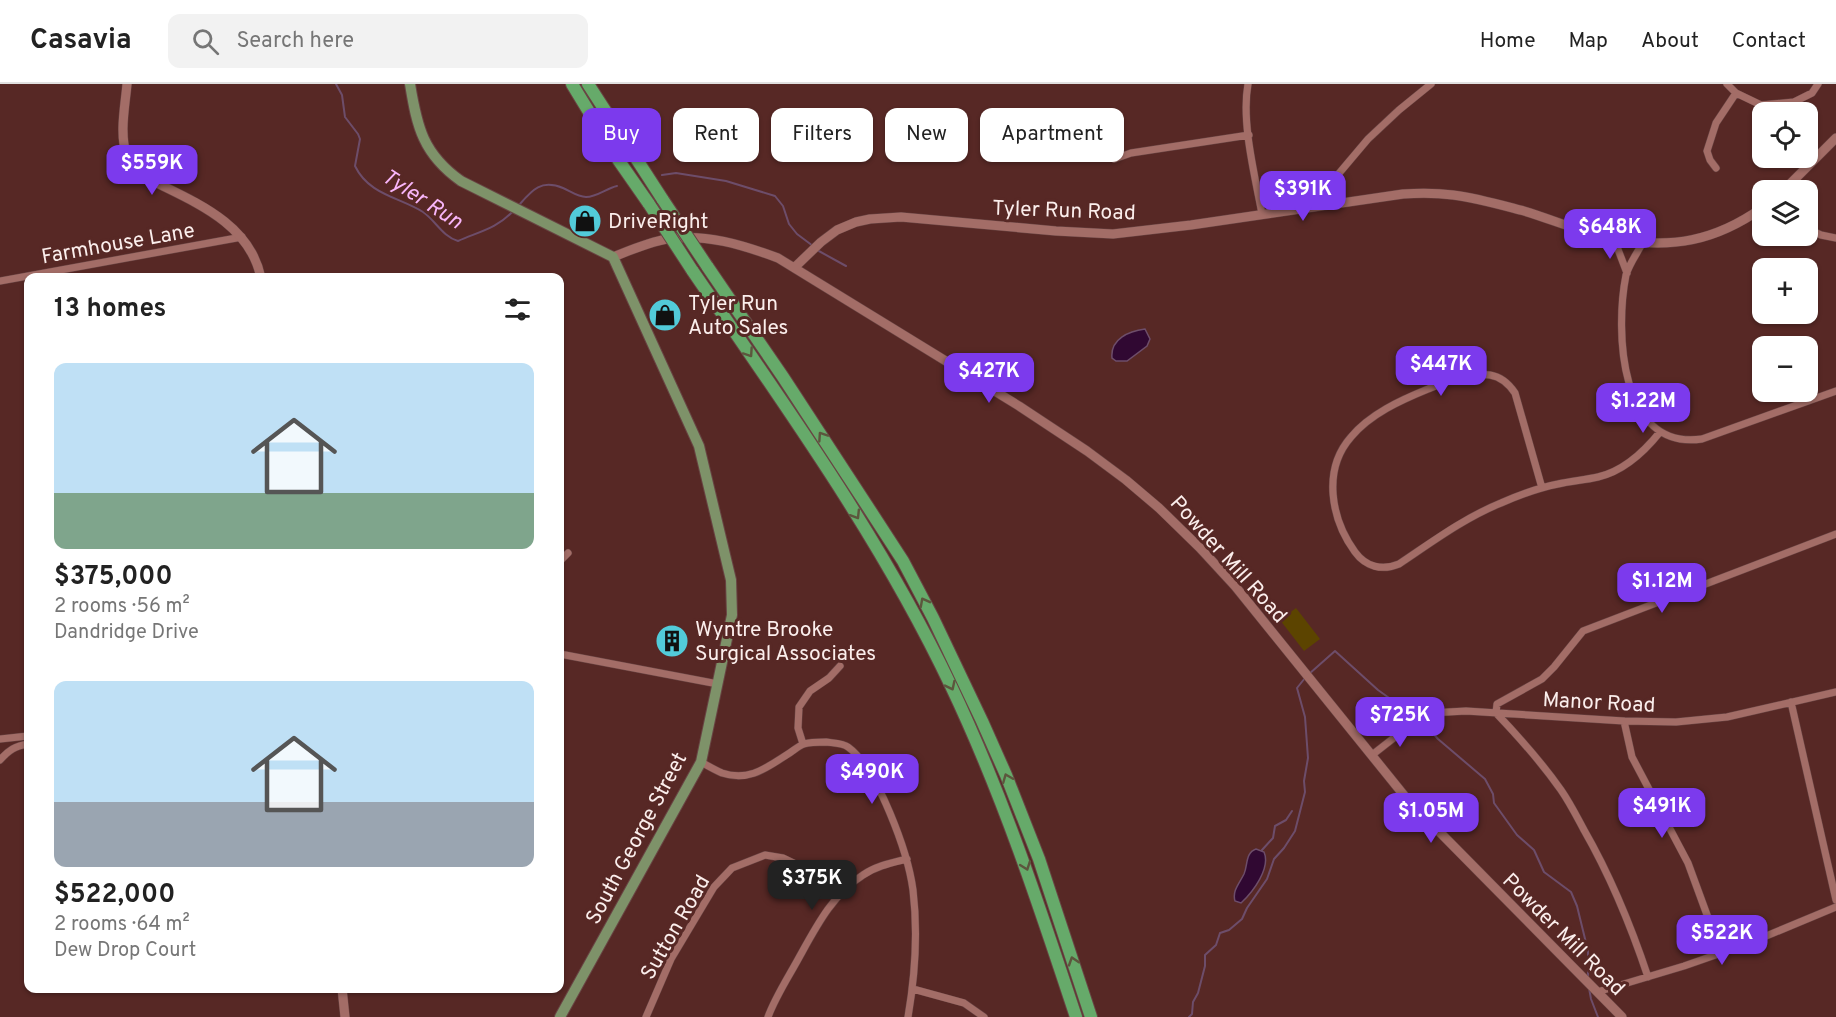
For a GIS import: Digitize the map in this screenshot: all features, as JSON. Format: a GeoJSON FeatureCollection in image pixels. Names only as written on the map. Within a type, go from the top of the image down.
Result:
{"type":"FeatureCollection","features":[{"type":"Feature","properties":{"kind":"highway"},"geometry":{"type":"LineString","coordinates":[[572,84],[619,161],[786,408],[867,533],[920,624],[951,685],[1011,825],[1076,1017]]}},
{"type":"Feature","properties":{"kind":"highway"},"geometry":{"type":"LineString","coordinates":[[588,84],[903,561],[933,618],[1006,775],[1039,859],[1091,1017]]}},
{"type":"Feature","properties":{"kind":"main road"},"geometry":{"type":"LineString","coordinates":[[410,84],[421,134],[430,150],[449,172],[461,181],[613,257]]}},
{"type":"Feature","properties":{"kind":"main road","name":"South George Street"},"geometry":{"type":"LineString","coordinates":[[561,1017],[701,762],[732,615],[731,580],[699,446],[613,257]]}},
{"type":"Feature","properties":{"kind":"street"},"geometry":{"type":"LineString","coordinates":[[128,84],[123,120],[124,147],[133,168],[215,214],[242,237],[260,273]]}},
{"type":"Feature","properties":{"kind":"street"},"geometry":{"type":"LineString","coordinates":[[1248,84],[1246,104],[1249,135],[1262,214]]}},
{"type":"Feature","properties":{"kind":"street"},"geometry":{"type":"LineString","coordinates":[[1313,206],[1368,139],[1431,84]]}},
{"type":"Feature","properties":{"kind":"street"},"geometry":{"type":"LineString","coordinates":[[1727,84],[1736,93],[1761,105],[1794,102],[1812,93],[1818,84]]}},
{"type":"Feature","properties":{"kind":"street"},"geometry":{"type":"LineString","coordinates":[[1716,168],[1707,151],[1716,123],[1736,93]]}},
{"type":"Feature","properties":{"kind":"street"},"geometry":{"type":"LineString","coordinates":[[1124,155],[1249,135]]}},
{"type":"Feature","properties":{"kind":"street"},"geometry":{"type":"LineString","coordinates":[[1794,180],[1836,138]]}},
{"type":"Feature","properties":{"kind":"street","name":"Tyler Run Road"},"geometry":{"type":"LineString","coordinates":[[795,267],[837,230],[870,219],[901,217],[1113,234],[1149,231],[1403,194],[1455,195],[1524,212],[1614,239],[1683,242],[1704,238],[1725,230],[1752,215]]}},
{"type":"Feature","properties":{"kind":"street"},"geometry":{"type":"LineString","coordinates":[[1818,234],[1836,238]]}},
{"type":"Feature","properties":{"kind":"street","name":"Farmhouse Lane"},"geometry":{"type":"LineString","coordinates":[[44,273],[242,237]]}},
{"type":"Feature","properties":{"kind":"street","name":"Powder Mill Road"},"geometry":{"type":"LineString","coordinates":[[613,257],[655,242],[692,238],[735,243],[778,258],[1019,406],[1126,480],[1159,508],[1235,586],[1413,806],[1622,1017]]}},
{"type":"Feature","properties":{"kind":"street"},"geometry":{"type":"LineString","coordinates":[[1614,239],[1627,273]]}},
{"type":"Feature","properties":{"kind":"street"},"geometry":{"type":"LineString","coordinates":[[1643,242],[1627,273],[1622,319],[1624,352],[1638,407],[1645,418],[1660,432],[1681,439],[1702,439],[1836,391]]}},
{"type":"Feature","properties":{"kind":"street","name":"Farmhouse Lane"},"geometry":{"type":"LineString","coordinates":[[0,281],[24,277]]}},
{"type":"Feature","properties":{"kind":"street"},"geometry":{"type":"LineString","coordinates":[[1542,488],[1515,393],[1505,381],[1484,374],[1441,384],[1397,403],[1366,422],[1350,438],[1341,453],[1334,472],[1333,495],[1336,515],[1356,553],[1370,566],[1383,569],[1399,564],[1481,512],[1542,488],[1611,472],[1627,465],[1649,446],[1660,432]]}},
{"type":"Feature","properties":{"kind":"street"},"geometry":{"type":"LineString","coordinates":[[1648,977],[1632,928],[1611,881],[1575,813],[1528,749],[1496,713],[1497,704],[1542,679],[1583,630],[1836,534]]}},
{"type":"Feature","properties":{"kind":"street"},"geometry":{"type":"LineString","coordinates":[[564,557],[568,553]]}},
{"type":"Feature","properties":{"kind":"street"},"geometry":{"type":"LineString","coordinates":[[564,655],[718,684]]}},
{"type":"Feature","properties":{"kind":"street"},"geometry":{"type":"LineString","coordinates":[[803,744],[798,728],[799,707],[810,691],[830,678],[840,666]]}},
{"type":"Feature","properties":{"kind":"street","name":"Manor Road"},"geometry":{"type":"LineString","coordinates":[[1372,755],[1416,720],[1430,713],[1448,711],[1676,722],[1743,714],[1836,692]]}},
{"type":"Feature","properties":{"kind":"street"},"geometry":{"type":"LineString","coordinates":[[1791,702],[1836,900]]}},
{"type":"Feature","properties":{"kind":"street"},"geometry":{"type":"LineString","coordinates":[[1624,721],[1632,757],[1688,863],[1721,953]]}},
{"type":"Feature","properties":{"kind":"street"},"geometry":{"type":"LineString","coordinates":[[0,739],[24,736]]}},
{"type":"Feature","properties":{"kind":"street"},"geometry":{"type":"LineString","coordinates":[[701,762],[722,773],[744,777],[762,772],[803,744],[825,742],[847,745],[863,763],[879,790],[907,859],[913,890],[915,939],[913,989],[908,1017]]}},
{"type":"Feature","properties":{"kind":"street"},"geometry":{"type":"LineString","coordinates":[[0,760],[7,752],[24,745]]}},
{"type":"Feature","properties":{"kind":"street","name":"Sutton Road"},"geometry":{"type":"LineString","coordinates":[[646,1017],[676,950],[714,887],[732,868],[765,855],[783,858],[806,869],[836,897]]}},
{"type":"Feature","properties":{"kind":"street"},"geometry":{"type":"LineString","coordinates":[[768,1017],[812,933],[836,897],[863,875],[883,865],[907,859]]}},
{"type":"Feature","properties":{"kind":"street"},"geometry":{"type":"LineString","coordinates":[[1595,990],[1648,977],[1721,953],[1836,907]]}},
{"type":"Feature","properties":{"kind":"street"},"geometry":{"type":"LineString","coordinates":[[913,989],[964,1003],[984,1017]]}},
{"type":"Feature","properties":{"kind":"street"},"geometry":{"type":"LineString","coordinates":[[343,993],[345,1017]]}},
{"type":"Feature","properties":{"kind":"shaded area"},"geometry":{"type":"Polygon","coordinates":[[[1145,329],[1150,339],[1147,346],[1127,361],[1116,361],[1112,358],[1112,351],[1117,341],[1127,334],[1145,329]]]}},
{"type":"Feature","properties":{"kind":"shaded area"},"geometry":{"type":"Polygon","coordinates":[[[1296,608],[1320,639],[1304,651],[1280,620],[1296,608]]]}},
{"type":"Feature","properties":{"kind":"shaded area"},"geometry":{"type":"Polygon","coordinates":[[[1256,849],[1264,852],[1266,858],[1263,872],[1246,898],[1241,903],[1235,901],[1235,891],[1244,874],[1248,856],[1256,849]]]}},
{"type":"Feature","properties":{"kind":"waterway","name":"Tyler Run"},"geometry":{"type":"LineString","coordinates":[[336,84],[342,95],[345,117],[360,139],[355,166],[361,176],[376,189],[423,212],[443,232],[458,241],[494,226],[513,211]]}},
{"type":"Feature","properties":{"kind":"waterway","name":"Tyler Run"},"geometry":{"type":"LineString","coordinates":[[662,175],[676,173],[726,181],[775,196],[783,206],[789,224],[797,234],[813,246]]}},
{"type":"Feature","properties":{"kind":"waterway","name":"Tyler Run"},"geometry":{"type":"LineString","coordinates":[[519,205],[543,185],[563,188],[586,197],[617,186]]}},
{"type":"Feature","properties":{"kind":"waterway","name":"Tyler Run"},"geometry":{"type":"LineString","coordinates":[[817,250],[846,266]]}},
{"type":"Feature","properties":{"kind":"waterway"},"geometry":{"type":"LineString","coordinates":[[1309,674],[1335,651],[1378,690],[1424,723],[1438,739],[1485,779],[1493,794],[1494,803],[1517,835],[1534,850],[1544,872],[1571,892],[1577,906],[1588,951],[1588,977]]}},
{"type":"Feature","properties":{"kind":"waterway"},"geometry":{"type":"LineString","coordinates":[[1189,1017],[1192,1014],[1193,1002],[1198,993],[1205,966],[1205,955],[1216,945],[1220,933],[1229,930],[1242,919],[1267,879],[1274,859],[1295,831],[1305,792],[1304,781],[1308,758],[1305,717],[1297,688],[1305,678]]}},
{"type":"Feature","properties":{"kind":"waterway"},"geometry":{"type":"LineString","coordinates":[[1262,850],[1273,838],[1275,826],[1286,820],[1292,811]]}},
{"type":"Feature","properties":{"kind":"waterway"},"geometry":{"type":"LineString","coordinates":[[1589,988],[1598,1017]]}},
{"type":"Feature","properties":{"kind":"place","name":"DriveRight"},"geometry":{"type":"Point","coordinates":[585,221]}},
{"type":"Feature","properties":{"kind":"place","name":"Tyler Run Auto Sales"},"geometry":{"type":"Point","coordinates":[665,315]}},
{"type":"Feature","properties":{"kind":"place","name":"Wyntre Brooke Surgical Associates"},"geometry":{"type":"Point","coordinates":[672,641]}}]}
